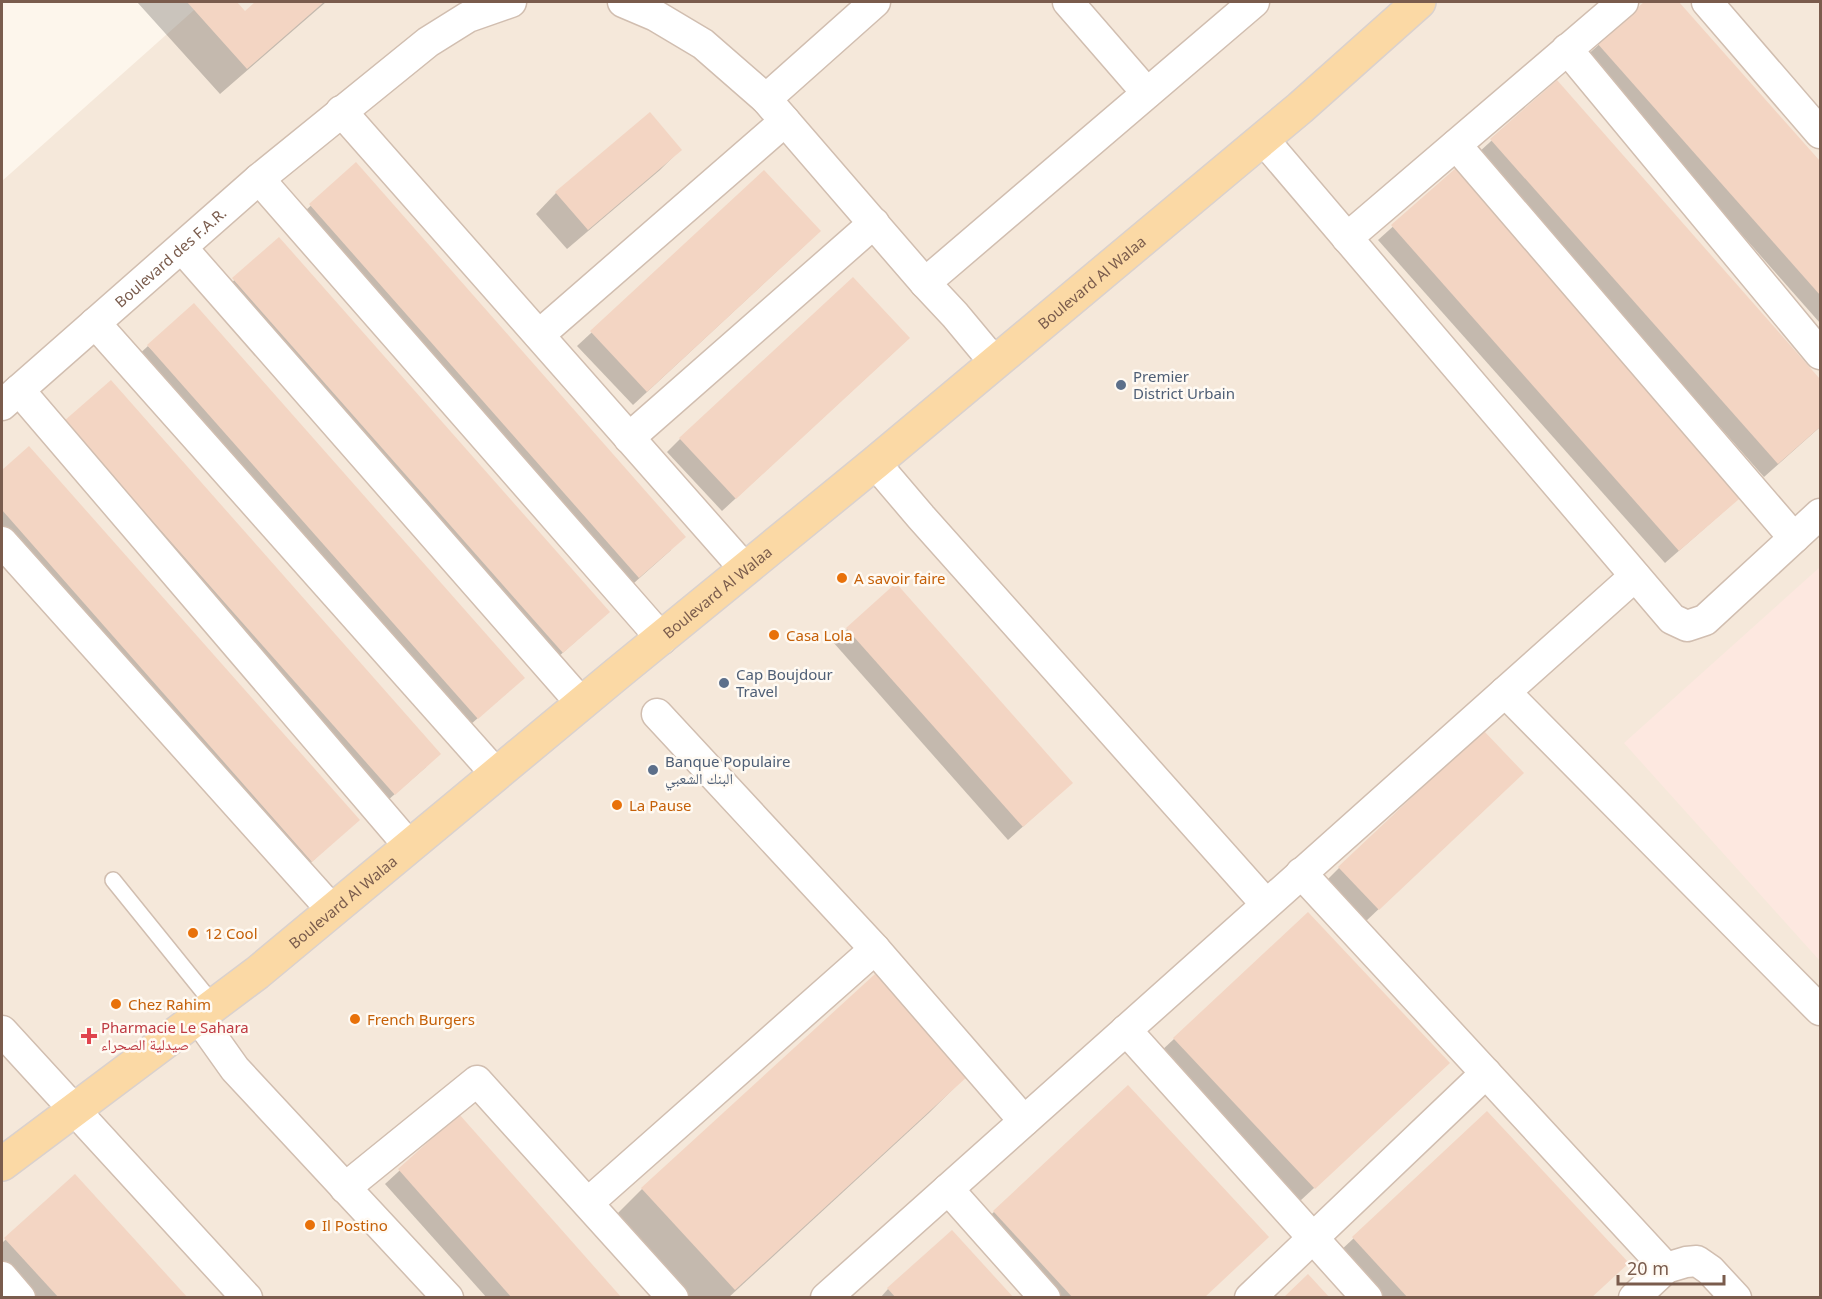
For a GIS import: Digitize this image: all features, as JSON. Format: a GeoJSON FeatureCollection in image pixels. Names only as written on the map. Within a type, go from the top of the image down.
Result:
{"type":"FeatureCollection","features":[{"type":"Feature","properties":{"kind":"main road","name":"Boulevard Al Walaa"},"geometry":{"type":"LineString","coordinates":[[2,1164],[257,973],[1263,139],[1417,2]]}},
{"type":"Feature","properties":{"kind":"street","name":"Boulevard des F.A.R."},"geometry":{"type":"LineString","coordinates":[[10,398],[259,179],[428,42],[468,17],[511,2]]}},
{"type":"Feature","properties":{"kind":"street"},"geometry":{"type":"LineString","coordinates":[[623,2],[656,16],[703,44],[766,99],[925,283],[956,315],[994,363]]}},
{"type":"Feature","properties":{"kind":"street"},"geometry":{"type":"LineString","coordinates":[[766,99],[875,2]]}},
{"type":"Feature","properties":{"kind":"street"},"geometry":{"type":"LineString","coordinates":[[1068,2],[1147,93]]}},
{"type":"Feature","properties":{"kind":"street"},"geometry":{"type":"LineString","coordinates":[[925,283],[1254,2]]}},
{"type":"Feature","properties":{"kind":"street"},"geometry":{"type":"LineString","coordinates":[[1347,238],[1623,2]]}},
{"type":"Feature","properties":{"kind":"street"},"geometry":{"type":"LineString","coordinates":[[1707,2],[1821,133]]}},
{"type":"Feature","properties":{"kind":"street"},"geometry":{"type":"LineString","coordinates":[[1567,49],[1821,354]]}},
{"type":"Feature","properties":{"kind":"street"},"geometry":{"type":"LineString","coordinates":[[341,111],[745,569]]}},
{"type":"Feature","properties":{"kind":"street"},"geometry":{"type":"LineString","coordinates":[[539,335],[785,121]]}},
{"type":"Feature","properties":{"kind":"street"},"geometry":{"type":"LineString","coordinates":[[1263,139],[1672,619],[1687,626],[1705,620],[1821,514]]}},
{"type":"Feature","properties":{"kind":"street"},"geometry":{"type":"LineString","coordinates":[[1456,145],[1794,538]]}},
{"type":"Feature","properties":{"kind":"street"},"geometry":{"type":"LineString","coordinates":[[259,179],[662,639]]}},
{"type":"Feature","properties":{"kind":"street"},"geometry":{"type":"LineString","coordinates":[[629,438],[874,223]]}},
{"type":"Feature","properties":{"kind":"street"},"geometry":{"type":"LineString","coordinates":[[182,248],[582,704]]}},
{"type":"Feature","properties":{"kind":"street"},"geometry":{"type":"LineString","coordinates":[[95,323],[496,774]]}},
{"type":"Feature","properties":{"kind":"street"},"geometry":{"type":"LineString","coordinates":[[10,398],[410,847]]}},
{"type":"Feature","properties":{"kind":"street"},"geometry":{"type":"LineString","coordinates":[[875,463],[1266,904]]}},
{"type":"Feature","properties":{"kind":"street"},"geometry":{"type":"LineString","coordinates":[[2,542],[332,910]]}},
{"type":"Feature","properties":{"kind":"street"},"geometry":{"type":"LineString","coordinates":[[841,1293],[948,1189],[1635,576]]}},
{"type":"Feature","properties":{"kind":"street"},"geometry":{"type":"LineString","coordinates":[[1505,692],[1821,1010]]}},
{"type":"Feature","properties":{"kind":"street"},"geometry":{"type":"LineString","coordinates":[[657,714],[875,949],[1024,1121]]}},
{"type":"Feature","properties":{"kind":"street"},"geometry":{"type":"LineString","coordinates":[[1301,873],[1666,1268]]}},
{"type":"Feature","properties":{"kind":"street"},"geometry":{"type":"LineString","coordinates":[[588,1203],[875,949]]}},
{"type":"Feature","properties":{"kind":"street"},"geometry":{"type":"LineString","coordinates":[[206,1011],[235,1069],[448,1298]]}},
{"type":"Feature","properties":{"kind":"street"},"geometry":{"type":"LineString","coordinates":[[1126,1030],[1367,1298]]}},
{"type":"Feature","properties":{"kind":"street"},"geometry":{"type":"LineString","coordinates":[[2,1031],[247,1298]]}},
{"type":"Feature","properties":{"kind":"street"},"geometry":{"type":"LineString","coordinates":[[1250,1298],[1486,1073]]}},
{"type":"Feature","properties":{"kind":"street"},"geometry":{"type":"LineString","coordinates":[[345,1188],[477,1081],[673,1298]]}},
{"type":"Feature","properties":{"kind":"street"},"geometry":{"type":"LineString","coordinates":[[948,1189],[1045,1298]]}},
{"type":"Feature","properties":{"kind":"street"},"geometry":{"type":"LineString","coordinates":[[1634,1298],[1666,1268],[1697,1261],[1710,1270],[1736,1298]]}},
{"type":"Feature","properties":{"kind":"street"},"geometry":{"type":"LineString","coordinates":[[2,1277],[20,1298]]}},
{"type":"Feature","properties":{"kind":"lane"},"geometry":{"type":"LineString","coordinates":[[113,880],[206,1011]]}},
{"type":"Feature","properties":{"kind":"shaded area"},"geometry":{"type":"Polygon","coordinates":[[[203,2],[1820,2],[1820,1297],[2,1297],[2,181],[203,2]]]}},
{"type":"Feature","properties":{"kind":"shaded area"},"geometry":{"type":"Polygon","coordinates":[[[1820,567],[1820,961],[1624,743],[1820,567]]]}},
{"type":"Feature","properties":{"kind":"building"},"geometry":{"type":"Polygon","coordinates":[[[187,2],[237,2],[245,11],[255,2],[324,2],[247,69],[187,2]]]}},
{"type":"Feature","properties":{"kind":"building"},"geometry":{"type":"Polygon","coordinates":[[[1644,2],[1679,2],[1820,161],[1820,295],[1597,43],[1644,2]]]}},
{"type":"Feature","properties":{"kind":"building"},"geometry":{"type":"Polygon","coordinates":[[[1557,80],[1820,379],[1820,427],[1778,464],[1490,139],[1557,80]]]}},
{"type":"Feature","properties":{"kind":"building"},"geometry":{"type":"Polygon","coordinates":[[[650,112],[682,150],[588,230],[555,192],[650,112]]]}},
{"type":"Feature","properties":{"kind":"building"},"geometry":{"type":"Polygon","coordinates":[[[356,162],[686,537],[639,578],[309,204],[356,162]]]}},
{"type":"Feature","properties":{"kind":"building"},"geometry":{"type":"Polygon","coordinates":[[[1457,167],[1746,493],[1679,551],[1391,225],[1457,167]]]}},
{"type":"Feature","properties":{"kind":"building"},"geometry":{"type":"Polygon","coordinates":[[[764,170],[821,231],[647,392],[590,331],[764,170]]]}},
{"type":"Feature","properties":{"kind":"building"},"geometry":{"type":"Polygon","coordinates":[[[279,237],[610,612],[563,653],[232,278],[279,237]]]}},
{"type":"Feature","properties":{"kind":"building"},"geometry":{"type":"Polygon","coordinates":[[[853,277],[910,338],[736,499],[679,438],[853,277]]]}},
{"type":"Feature","properties":{"kind":"building"},"geometry":{"type":"Polygon","coordinates":[[[194,303],[525,678],[478,719],[147,345],[194,303]]]}},
{"type":"Feature","properties":{"kind":"building"},"geometry":{"type":"Polygon","coordinates":[[[111,380],[441,754],[395,795],[64,421],[111,380]]]}},
{"type":"Feature","properties":{"kind":"building"},"geometry":{"type":"Polygon","coordinates":[[[29,446],[360,820],[312,862],[2,510],[2,470],[29,446]]]}},
{"type":"Feature","properties":{"kind":"building"},"geometry":{"type":"Polygon","coordinates":[[[896,583],[1073,783],[1023,827],[846,628],[896,583]]]}},
{"type":"Feature","properties":{"kind":"building"},"geometry":{"type":"Polygon","coordinates":[[[1483,730],[1524,773],[1379,910],[1338,867],[1483,730]]]}},
{"type":"Feature","properties":{"kind":"building"},"geometry":{"type":"Polygon","coordinates":[[[1308,912],[1450,1063],[1315,1189],[1173,1038],[1308,912]]]}},
{"type":"Feature","properties":{"kind":"building"},"geometry":{"type":"Polygon","coordinates":[[[875,974],[969,1075],[735,1290],[641,1188],[875,974]]]}},
{"type":"Feature","properties":{"kind":"building"},"geometry":{"type":"Polygon","coordinates":[[[1128,1085],[1269,1237],[1204,1298],[1073,1298],[993,1211],[1128,1085]]]}},
{"type":"Feature","properties":{"kind":"building"},"geometry":{"type":"Polygon","coordinates":[[[1487,1111],[1629,1263],[1591,1298],[1408,1298],[1352,1237],[1487,1111]]]}},
{"type":"Feature","properties":{"kind":"building"},"geometry":{"type":"Polygon","coordinates":[[[459,1114],[622,1298],[512,1298],[398,1169],[459,1114]]]}},
{"type":"Feature","properties":{"kind":"building"},"geometry":{"type":"Polygon","coordinates":[[[75,1174],[188,1298],[59,1298],[4,1238],[75,1174]]]}},
{"type":"Feature","properties":{"kind":"building"},"geometry":{"type":"Polygon","coordinates":[[[952,1230],[1014,1298],[896,1298],[887,1288],[952,1230]]]}},
{"type":"Feature","properties":{"kind":"building"},"geometry":{"type":"Polygon","coordinates":[[[1308,1274],[1330,1298],[1283,1298],[1308,1274]]]}},
{"type":"Feature","properties":{"kind":"place","name":"Premier District Urbain"},"geometry":{"type":"Point","coordinates":[1121,385]}},
{"type":"Feature","properties":{"kind":"place","name":"A savoir faire"},"geometry":{"type":"Point","coordinates":[842,578]}},
{"type":"Feature","properties":{"kind":"place","name":"Casa Lola"},"geometry":{"type":"Point","coordinates":[774,635]}},
{"type":"Feature","properties":{"kind":"place","name":"Cap Boujdour Travel"},"geometry":{"type":"Point","coordinates":[724,683]}},
{"type":"Feature","properties":{"kind":"place","name":"Banque Populaire البنك الشعبي"},"geometry":{"type":"Point","coordinates":[653,770]}},
{"type":"Feature","properties":{"kind":"place","name":"La Pause"},"geometry":{"type":"Point","coordinates":[617,805]}},
{"type":"Feature","properties":{"kind":"place","name":"12 Cool"},"geometry":{"type":"Point","coordinates":[193,933]}},
{"type":"Feature","properties":{"kind":"place","name":"Chez Rahim"},"geometry":{"type":"Point","coordinates":[116,1004]}},
{"type":"Feature","properties":{"kind":"place","name":"French Burgers"},"geometry":{"type":"Point","coordinates":[355,1019]}},
{"type":"Feature","properties":{"kind":"place","name":"Pharmacie Le Sahara صيدلية الصحراء"},"geometry":{"type":"Point","coordinates":[89,1036]}},
{"type":"Feature","properties":{"kind":"place","name":"Il Postino"},"geometry":{"type":"Point","coordinates":[310,1225]}}]}
